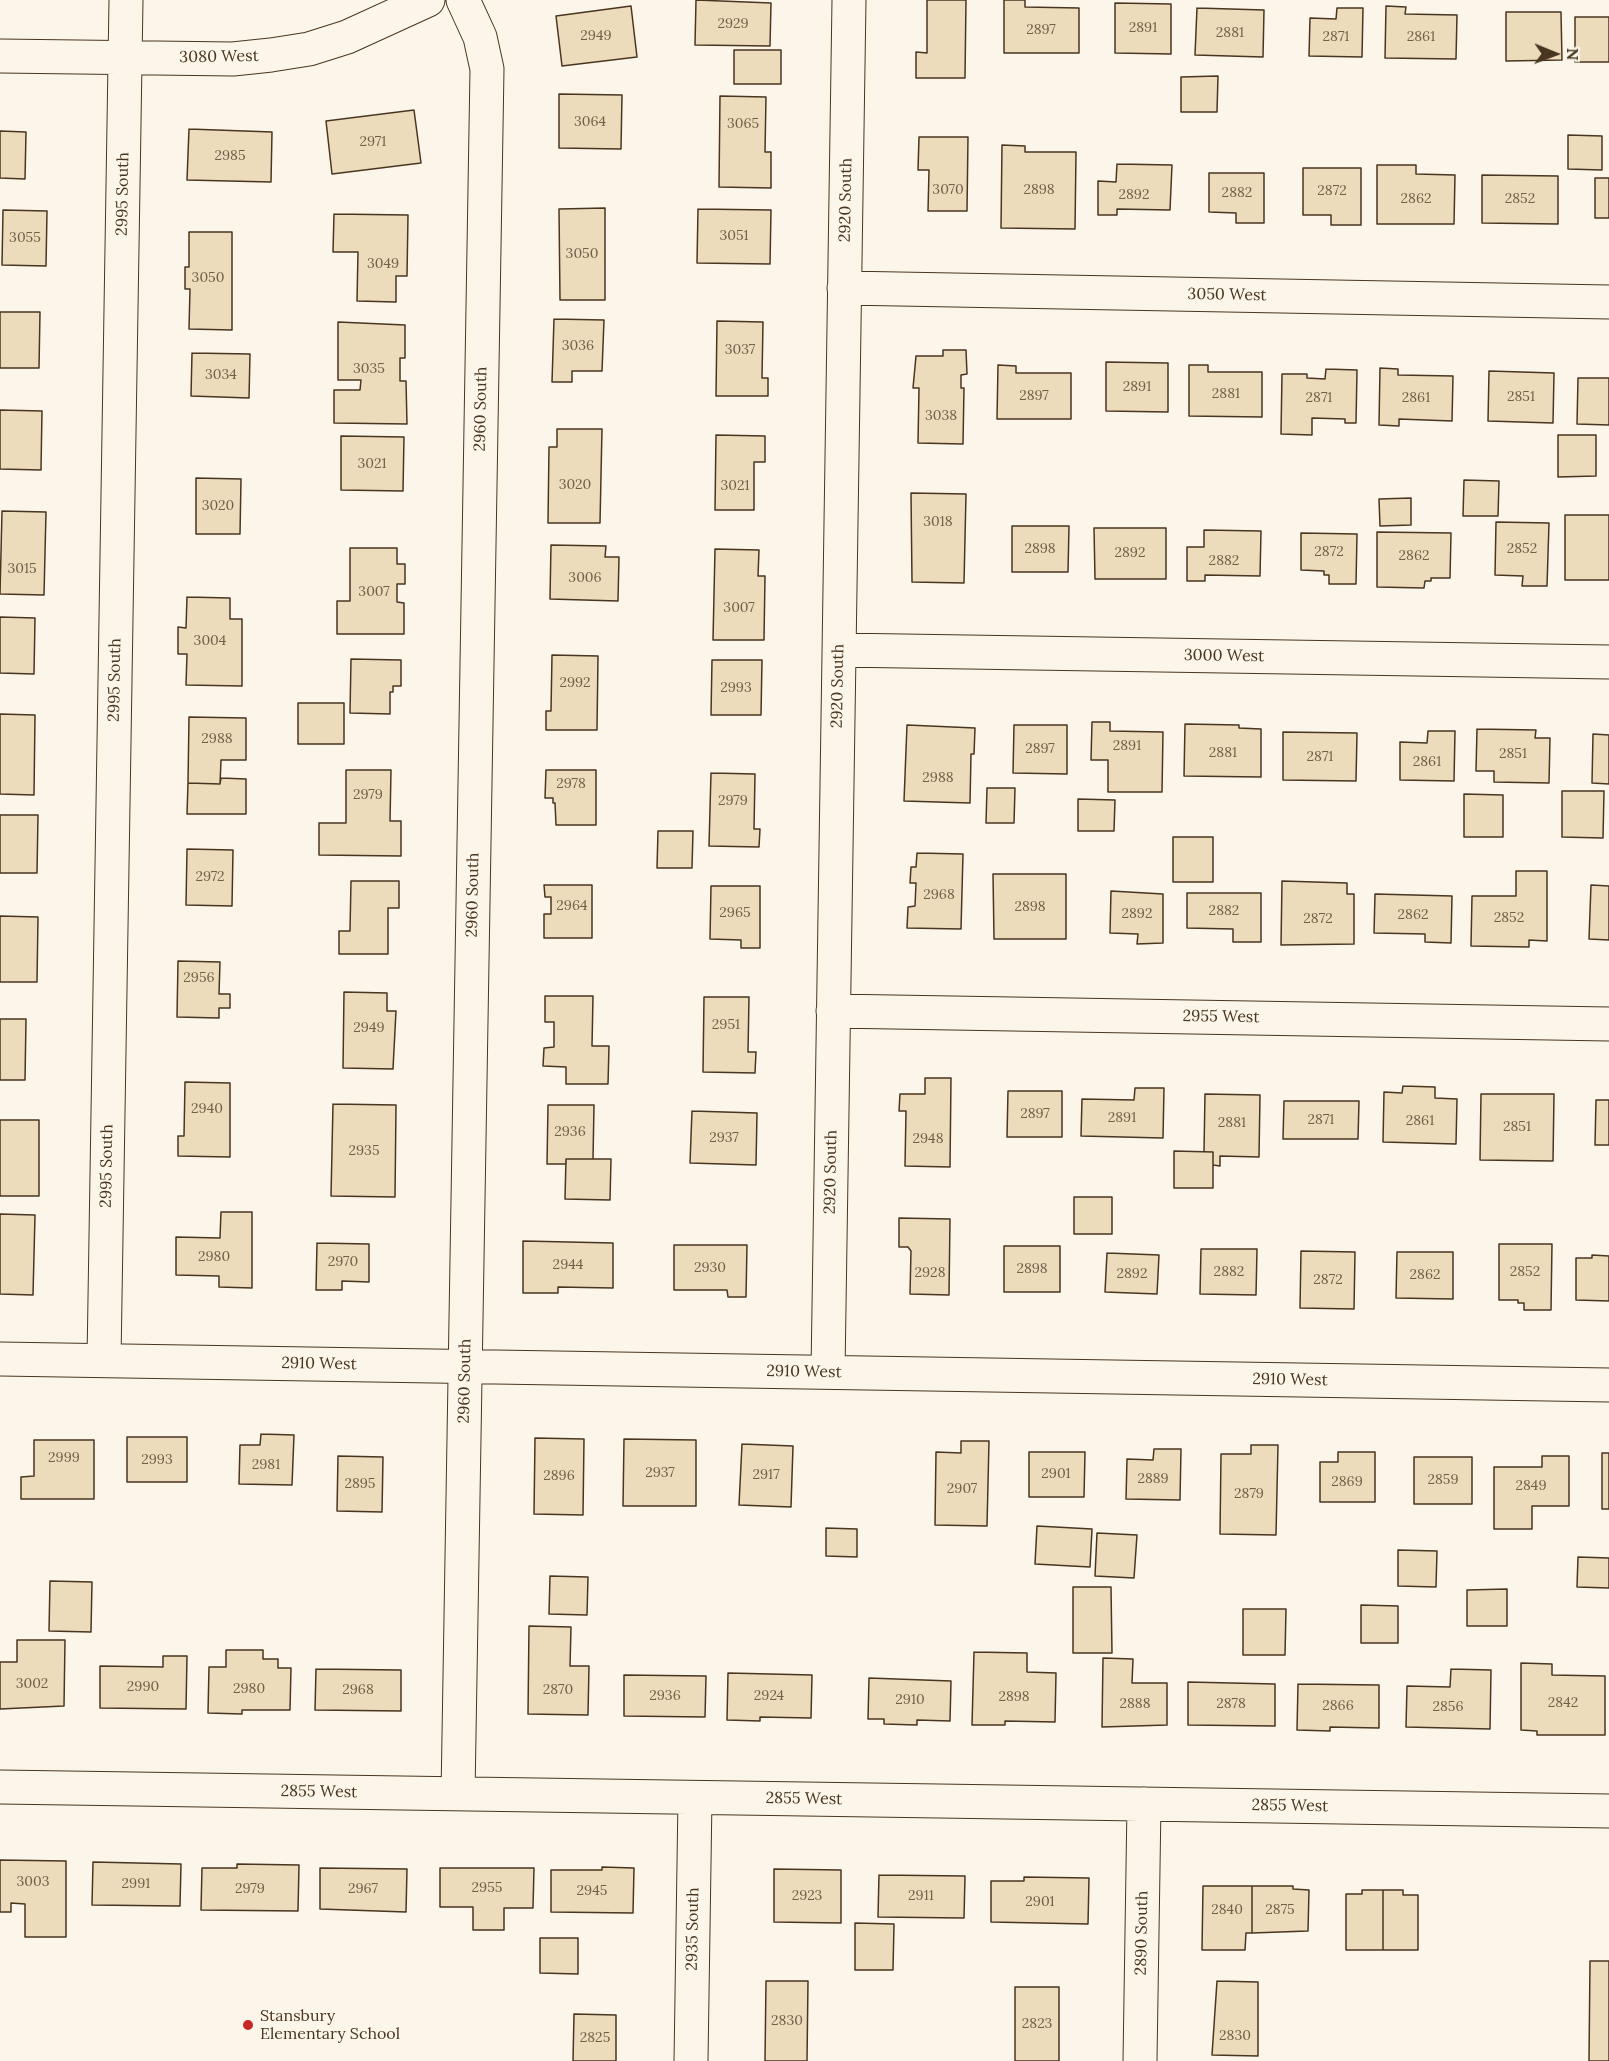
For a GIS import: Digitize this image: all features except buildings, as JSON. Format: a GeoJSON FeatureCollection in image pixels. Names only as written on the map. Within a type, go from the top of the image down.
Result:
{"type":"FeatureCollection","features":[{"type":"Feature","properties":{"kind":"street","name":"2995 South"},"geometry":{"type":"LineString","coordinates":[[104,1360],[126,0]]}},
{"type":"Feature","properties":{"kind":"street","name":"3080 West"},"geometry":{"type":"LineString","coordinates":[[0,56],[233,59],[309,49],[347,37],[428,0]]}},
{"type":"Feature","properties":{"kind":"street","name":"2960 South"},"geometry":{"type":"LineString","coordinates":[[458,1794],[487,69],[480,37],[463,0]]}},
{"type":"Feature","properties":{"kind":"street","name":"2920 South"},"geometry":{"type":"LineString","coordinates":[[828,1372],[849,0]]}},
{"type":"Feature","properties":{"kind":"street","name":"3050 West"},"geometry":{"type":"LineString","coordinates":[[844,288],[1609,302]]}},
{"type":"Feature","properties":{"kind":"street","name":"3000 West"},"geometry":{"type":"LineString","coordinates":[[838,650],[1609,662]]}},
{"type":"Feature","properties":{"kind":"street","name":"2955 West"},"geometry":{"type":"LineString","coordinates":[[833,1011],[1609,1024]]}},
{"type":"Feature","properties":{"kind":"street","name":"2910 West"},"geometry":{"type":"LineString","coordinates":[[0,1359],[1609,1385]]}},
{"type":"Feature","properties":{"kind":"street","name":"2855 West"},"geometry":{"type":"LineString","coordinates":[[0,1787],[1609,1811]]}},
{"type":"Feature","properties":{"kind":"street","name":"2935 South"},"geometry":{"type":"LineString","coordinates":[[691,2061],[695,1798]]}},
{"type":"Feature","properties":{"kind":"street","name":"2890 South"},"geometry":{"type":"LineString","coordinates":[[1140,2061],[1144,1804]]}},
{"type":"Feature","properties":{"kind":"place","name":"Stansbury Elementary School"},"geometry":{"type":"Point","coordinates":[248,2025]}}]}
